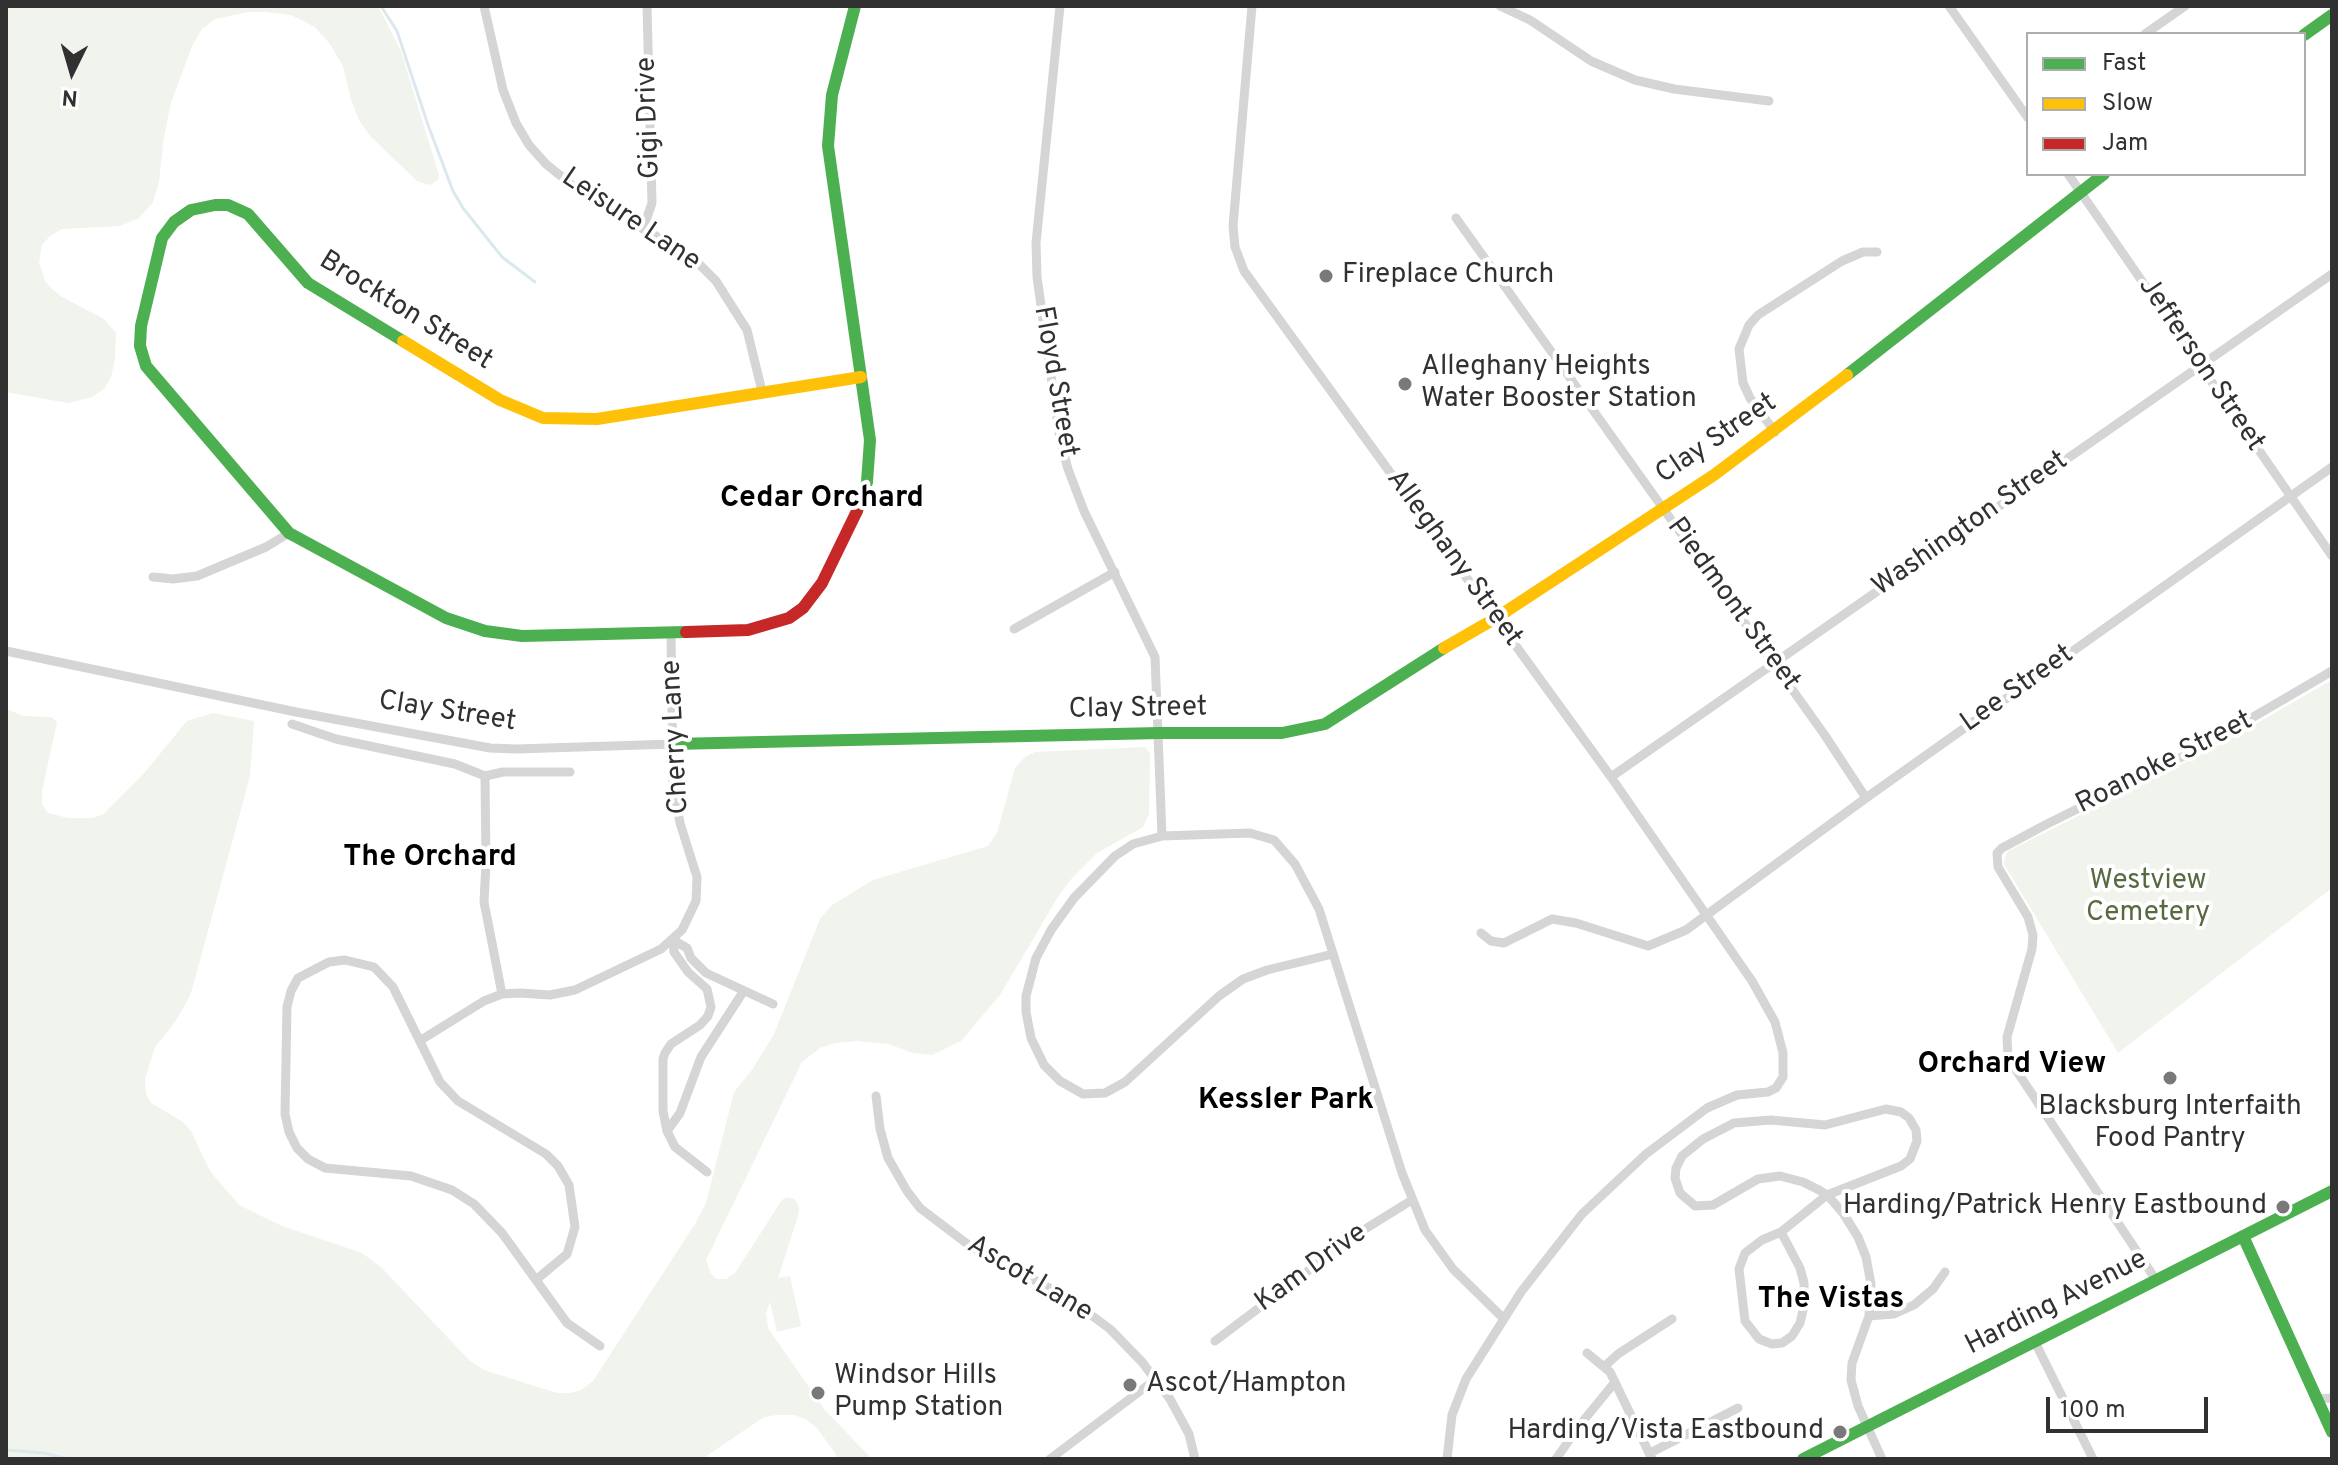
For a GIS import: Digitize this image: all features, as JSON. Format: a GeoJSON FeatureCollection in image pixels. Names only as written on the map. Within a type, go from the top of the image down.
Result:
{"type":"FeatureCollection","features":[{"type":"Feature","properties":{"kind":"street","name":"Leisure Lane"},"geometry":{"type":"LineString","coordinates":[[484,6],[503,90],[529,145],[573,186],[694,259],[724,291],[747,330],[762,391]]}},
{"type":"Feature","properties":{"kind":"street","name":"Gigi Drive"},"geometry":{"type":"LineString","coordinates":[[643,229],[652,203],[647,6]]}},
{"type":"Feature","properties":{"kind":"street","name":"Brockton Street"},"geometry":{"type":"LineString","coordinates":[[855,6],[832,95],[828,146],[861,377],[870,440],[867,482],[859,507],[813,597],[796,613],[772,625],[748,630],[522,636],[476,629],[446,618],[289,533],[153,374],[142,356],[141,326],[162,238],[174,222],[191,210],[202,206],[228,205],[248,214],[308,283],[520,410],[555,419],[597,419],[861,377]]}},
{"type":"Feature","properties":{"kind":"street","name":"Floyd Street"},"geometry":{"type":"LineString","coordinates":[[1060,6],[1036,243],[1037,277],[1060,439],[1084,511],[1155,657],[1162,836]]}},
{"type":"Feature","properties":{"kind":"street","name":"Alleghany Street"},"geometry":{"type":"LineString","coordinates":[[1252,6],[1233,226],[1239,260],[1250,282],[1611,777],[1770,1012],[1783,1053],[1782,1080],[1778,1086],[1768,1092],[1737,1095],[1714,1103],[1646,1154],[1582,1214],[1503,1318]]}},
{"type":"Feature","properties":{"kind":"street"},"geometry":{"type":"LineString","coordinates":[[1500,6],[1530,20],[1591,61],[1626,76],[1674,89],[1769,101]]}},
{"type":"Feature","properties":{"kind":"street"},"geometry":{"type":"LineString","coordinates":[[1949,6],[2026,114]]}},
{"type":"Feature","properties":{"kind":"street"},"geometry":{"type":"LineString","coordinates":[[2148,32],[2180,7]]}},
{"type":"Feature","properties":{"kind":"street"},"geometry":{"type":"LineString","coordinates":[[2306,34],[2332,15]]}},
{"type":"Feature","properties":{"kind":"street","name":"Jefferson Street"},"geometry":{"type":"LineString","coordinates":[[2069,176],[2332,556]]}},
{"type":"Feature","properties":{"kind":"street","name":"Clay Street"},"geometry":{"type":"LineString","coordinates":[[6,651],[296,712],[490,748],[1282,733],[1306,729],[1338,718],[1444,648],[1496,618],[1775,432],[2101,176]]}},
{"type":"Feature","properties":{"kind":"street","name":"Piedmont Street"},"geometry":{"type":"LineString","coordinates":[[1456,218],[1834,748],[1866,798]]}},
{"type":"Feature","properties":{"kind":"street"},"geometry":{"type":"LineString","coordinates":[[1775,432],[1743,383],[1739,349],[1749,325],[1758,315],[1842,261],[1863,252],[1877,252]]}},
{"type":"Feature","properties":{"kind":"street","name":"Washington Street"},"geometry":{"type":"LineString","coordinates":[[1611,777],[2332,274]]}},
{"type":"Feature","properties":{"kind":"street","name":"Lee Street"},"geometry":{"type":"LineString","coordinates":[[1481,933],[1491,941],[1504,943],[1552,919],[1576,923],[1648,946],[1686,930],[1866,798],[2332,467]]}},
{"type":"Feature","properties":{"kind":"street"},"geometry":{"type":"LineString","coordinates":[[153,577],[173,579],[197,576],[266,547],[289,533]]}},
{"type":"Feature","properties":{"kind":"street"},"geometry":{"type":"LineString","coordinates":[[1014,629],[1115,572]]}},
{"type":"Feature","properties":{"kind":"street","name":"Cherry Lane"},"geometry":{"type":"LineString","coordinates":[[421,1040],[484,1001],[502,994],[550,995],[575,990],[661,949],[673,940],[689,919],[696,901],[697,877],[675,796],[671,632]]}},
{"type":"Feature","properties":{"kind":"street","name":"Roanoke Street"},"geometry":{"type":"LineString","coordinates":[[2156,1280],[2008,1058],[2007,1037],[2032,949],[2033,935],[2028,917],[1998,867],[1997,853],[2024,836],[2202,747],[2332,671]]}},
{"type":"Feature","properties":{"kind":"street"},"geometry":{"type":"LineString","coordinates":[[292,724],[336,739],[455,764],[485,776],[503,772],[570,772]]}},
{"type":"Feature","properties":{"kind":"street"},"geometry":{"type":"LineString","coordinates":[[485,776],[484,902],[502,994]]}},
{"type":"Feature","properties":{"kind":"street"},"geometry":{"type":"LineString","coordinates":[[1333,954],[1243,979],[1219,996],[1113,1090],[1094,1095],[1083,1094],[1060,1081],[1044,1065],[1037,1054],[1027,1022],[1026,996],[1036,958],[1057,921],[1100,870],[1133,844],[1162,836],[1250,833],[1274,840],[1295,864],[1314,896],[1333,954],[1412,1200],[1425,1230],[1442,1256],[1503,1318],[1459,1393],[1449,1430],[1447,1459]]}},
{"type":"Feature","properties":{"kind":"street"},"geometry":{"type":"LineString","coordinates":[[673,940],[687,948],[691,958],[706,973],[773,1004]]}},
{"type":"Feature","properties":{"kind":"street"},"geometry":{"type":"LineString","coordinates":[[673,940],[674,952],[688,972],[707,989],[711,1007],[700,1025],[671,1044],[663,1059],[663,1111],[667,1131],[675,1147],[707,1172]]}},
{"type":"Feature","properties":{"kind":"street"},"geometry":{"type":"LineString","coordinates":[[537,1279],[561,1261],[571,1244],[575,1227],[569,1185],[558,1166],[546,1154],[458,1101],[440,1082],[393,987],[374,967],[345,960],[324,964],[298,978],[287,1007],[285,1114],[297,1148],[308,1159],[325,1168],[411,1176],[452,1190],[491,1219],[567,1323],[600,1346]]}},
{"type":"Feature","properties":{"kind":"street"},"geometry":{"type":"LineString","coordinates":[[667,1131],[680,1113],[701,1057],[743,992]]}},
{"type":"Feature","properties":{"kind":"street","name":"Ascot Lane"},"geometry":{"type":"LineString","coordinates":[[876,1096],[888,1158],[920,1208],[970,1246],[1058,1292],[1092,1315],[1127,1345],[1156,1379],[1187,1430],[1195,1459]]}},
{"type":"Feature","properties":{"kind":"street"},"geometry":{"type":"LineString","coordinates":[[1781,1232],[1800,1268],[1804,1306],[1800,1323],[1792,1336],[1782,1343],[1772,1344],[1759,1339],[1745,1321],[1739,1269],[1745,1253],[1762,1240],[1781,1232],[1827,1195],[1901,1166],[1910,1159],[1917,1141],[1916,1130],[1909,1118],[1901,1112],[1886,1109],[1825,1125],[1771,1120],[1734,1123],[1703,1139],[1682,1156],[1675,1178],[1680,1193],[1690,1203],[1702,1207],[1713,1205],[1758,1179],[1773,1176],[1803,1182],[1827,1195],[1854,1230],[1866,1257],[1871,1284],[1869,1316],[1852,1363],[1851,1380],[1866,1427],[1882,1459]]}},
{"type":"Feature","properties":{"kind":"street","name":"Harding Avenue"},"geometry":{"type":"LineString","coordinates":[[1803,1459],[2332,1191]]}},
{"type":"Feature","properties":{"kind":"street","name":"Kam Drive"},"geometry":{"type":"LineString","coordinates":[[1215,1341],[1357,1234],[1412,1200]]}},
{"type":"Feature","properties":{"kind":"street"},"geometry":{"type":"LineString","coordinates":[[2243,1236],[2332,1432]]}},
{"type":"Feature","properties":{"kind":"street"},"geometry":{"type":"LineString","coordinates":[[1869,1316],[1894,1314],[1914,1305],[1933,1289],[1945,1272]]}},
{"type":"Feature","properties":{"kind":"street"},"geometry":{"type":"LineString","coordinates":[[1605,1366],[1672,1319]]}},
{"type":"Feature","properties":{"kind":"street"},"geometry":{"type":"LineString","coordinates":[[2035,1342],[2093,1459]]}},
{"type":"Feature","properties":{"kind":"street"},"geometry":{"type":"LineString","coordinates":[[1587,1353],[1605,1366],[1615,1382],[1651,1456],[1738,1408]]}},
{"type":"Feature","properties":{"kind":"street"},"geometry":{"type":"LineString","coordinates":[[1050,1459],[1156,1379]]}},
{"type":"Feature","properties":{"kind":"street"},"geometry":{"type":"LineString","coordinates":[[1556,1459],[1615,1382]]}},
{"type":"Feature","properties":{"kind":"street"},"geometry":{"type":"LineString","coordinates":[[2315,1399],[2332,1398]]}},
{"type":"Feature","properties":{"kind":"green space"},"geometry":{"type":"Polygon","coordinates":[[[6,6],[378,6],[401,51],[438,180],[430,185],[418,182],[371,137],[360,122],[351,100],[343,66],[315,27],[291,15],[266,12],[248,12],[215,19],[202,29],[192,46],[170,106],[159,182],[153,202],[139,218],[120,226],[62,229],[42,245],[39,262],[45,281],[62,297],[104,319],[116,333],[111,377],[104,389],[92,397],[68,403],[6,392],[6,6]]]}},
{"type":"Feature","properties":{"kind":"green space","name":"Westview Cemetery"},"geometry":{"type":"Polygon","coordinates":[[[2332,680],[2332,888],[2118,1053],[2004,864],[2008,851],[2212,749],[2332,680]]]}},
{"type":"Feature","properties":{"kind":"green space"},"geometry":{"type":"Polygon","coordinates":[[[6,709],[24,716],[51,717],[57,722],[42,804],[48,813],[68,818],[92,818],[104,814],[145,772],[187,721],[213,713],[254,721],[250,776],[190,996],[155,1047],[145,1079],[146,1094],[151,1103],[183,1122],[191,1131],[210,1171],[239,1205],[282,1226],[362,1253],[381,1267],[469,1360],[484,1370],[557,1393],[581,1390],[593,1381],[695,1224],[706,1203],[734,1092],[774,1034],[820,919],[832,905],[873,880],[988,846],[997,833],[1015,768],[1035,752],[1145,747],[1150,753],[1149,814],[1143,827],[1097,853],[1072,878],[1000,995],[961,1041],[932,1055],[913,1053],[888,1044],[857,1041],[835,1043],[820,1048],[802,1062],[706,1260],[711,1274],[717,1279],[726,1279],[735,1273],[782,1200],[786,1197],[795,1199],[798,1216],[778,1278],[790,1276],[801,1326],[777,1332],[770,1302],[766,1313],[768,1328],[825,1410],[872,1459],[839,1459],[817,1428],[805,1419],[794,1415],[777,1415],[764,1417],[702,1459],[6,1459],[6,709]]]}},
{"type":"Feature","properties":{"kind":"waterway"},"geometry":{"type":"LineString","coordinates":[[381,6],[397,31],[453,191],[502,257],[535,282]]}},
{"type":"Feature","properties":{"kind":"waterway"},"geometry":{"type":"LineString","coordinates":[[6,1450],[44,1453],[67,1459]]}},
{"type":"Feature","properties":{"kind":"traffic: fast"},"geometry":{"type":"LineString","coordinates":[[855,6],[832,95],[828,146],[870,440],[867,482],[857,511]]}},
{"type":"Feature","properties":{"kind":"traffic: fast"},"geometry":{"type":"LineString","coordinates":[[2306,34],[2332,15]]}},
{"type":"Feature","properties":{"kind":"traffic: fast"},"geometry":{"type":"LineString","coordinates":[[1847,375],[2101,176]]}},
{"type":"Feature","properties":{"kind":"traffic: fast"},"geometry":{"type":"LineString","coordinates":[[403,341],[308,283],[248,214],[228,205],[215,205],[191,210],[174,222],[162,238],[141,326],[140,346],[146,366],[289,533],[446,618],[485,631],[522,636],[686,632]]}},
{"type":"Feature","properties":{"kind":"traffic: fast"},"geometry":{"type":"LineString","coordinates":[[673,744],[1282,733],[1325,724],[1444,648]]}},
{"type":"Feature","properties":{"kind":"traffic: fast"},"geometry":{"type":"LineString","coordinates":[[1803,1459],[2332,1191]]}},
{"type":"Feature","properties":{"kind":"traffic: fast"},"geometry":{"type":"LineString","coordinates":[[2243,1236],[2332,1432]]}},
{"type":"Feature","properties":{"kind":"traffic: slow"},"geometry":{"type":"LineString","coordinates":[[403,341],[500,400],[543,418],[597,419],[861,377]]}},
{"type":"Feature","properties":{"kind":"traffic: slow"},"geometry":{"type":"LineString","coordinates":[[1444,648],[1496,618],[1714,475],[1847,375]]}},
{"type":"Feature","properties":{"kind":"traffic: jam"},"geometry":{"type":"LineString","coordinates":[[686,632],[748,630],[789,618],[803,608],[822,583],[857,511]]}},
{"type":"Feature","properties":{"kind":"place","name":"Fireplace Church"},"geometry":{"type":"Point","coordinates":[1326,276]}},
{"type":"Feature","properties":{"kind":"place","name":"Alleghany Heights Water Booster Station"},"geometry":{"type":"Point","coordinates":[1405,384]}},
{"type":"Feature","properties":{"kind":"place","name":"Blacksburg Interfaith Food Pantry"},"geometry":{"type":"Point","coordinates":[2170,1078]}},
{"type":"Feature","properties":{"kind":"place","name":"Harding/Patrick Henry Eastbound"},"geometry":{"type":"Point","coordinates":[2283,1207]}},
{"type":"Feature","properties":{"kind":"place","name":"Ascot/Hampton"},"geometry":{"type":"Point","coordinates":[1130,1385]}},
{"type":"Feature","properties":{"kind":"place","name":"Windsor Hills Pump Station"},"geometry":{"type":"Point","coordinates":[818,1393]}},
{"type":"Feature","properties":{"kind":"place","name":"Harding/Vista Eastbound"},"geometry":{"type":"Point","coordinates":[1840,1432]}},
{"type":"Feature","properties":{"kind":"district","name":"Cedar Orchard"},"geometry":{"type":"Point","coordinates":[822,500]}},
{"type":"Feature","properties":{"kind":"district","name":"The Orchard"},"geometry":{"type":"Point","coordinates":[430,859]}},
{"type":"Feature","properties":{"kind":"district","name":"Orchard View"},"geometry":{"type":"Point","coordinates":[2012,1066]}},
{"type":"Feature","properties":{"kind":"district","name":"Kessler Park"},"geometry":{"type":"Point","coordinates":[1286,1102]}},
{"type":"Feature","properties":{"kind":"district","name":"The Vistas"},"geometry":{"type":"Point","coordinates":[1831,1301]}}]}
